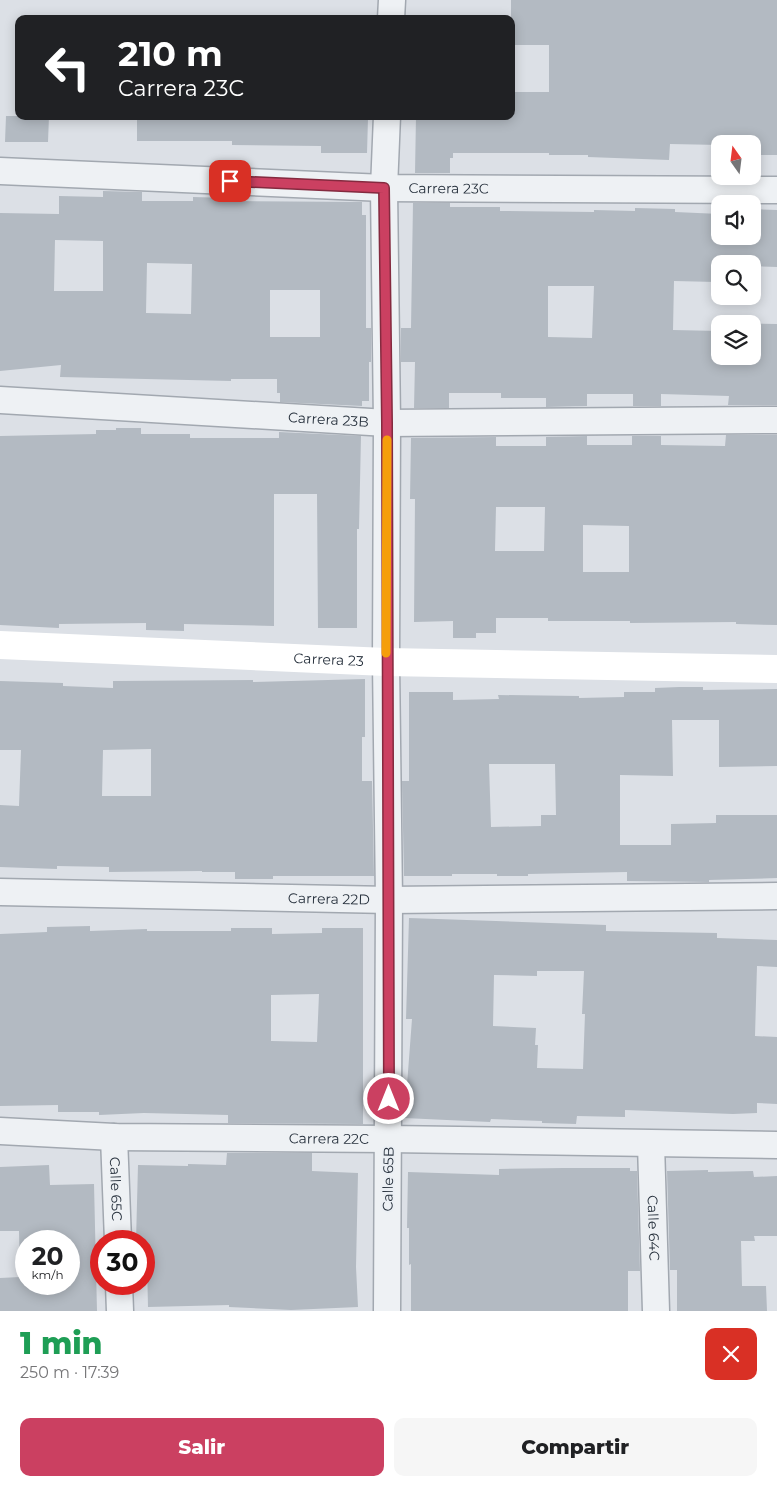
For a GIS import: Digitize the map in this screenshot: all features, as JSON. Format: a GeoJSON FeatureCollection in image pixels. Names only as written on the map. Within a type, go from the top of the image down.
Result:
{"type":"FeatureCollection","features":[{"type":"Feature","properties":{"kind":"street"},"geometry":{"type":"LineString","coordinates":[[391,15],[392,0]]}},
{"type":"Feature","properties":{"kind":"street","name":"Calle 65B"},"geometry":{"type":"LineString","coordinates":[[387,120],[384,188],[389,900],[387,1311]]}},
{"type":"Feature","properties":{"kind":"street","name":"Carrera 23C"},"geometry":{"type":"LineString","coordinates":[[0,170],[384,188],[777,190]]}},
{"type":"Feature","properties":{"kind":"street","name":"Carrera 23B"},"geometry":{"type":"LineString","coordinates":[[0,400],[387,423],[777,420]]}},
{"type":"Feature","properties":{"kind":"street","name":"Carrera 23"},"geometry":{"type":"LineString","coordinates":[[0,645],[386,662],[777,668]]}},
{"type":"Feature","properties":{"kind":"street","name":"Carrera 22D"},"geometry":{"type":"LineString","coordinates":[[0,892],[389,900],[777,896]]}},
{"type":"Feature","properties":{"kind":"street","name":"Carrera 22C"},"geometry":{"type":"LineString","coordinates":[[0,1131],[114,1137],[777,1145]]}},
{"type":"Feature","properties":{"kind":"street","name":"Calle 65C"},"geometry":{"type":"LineString","coordinates":[[114,1137],[118,1230]]}},
{"type":"Feature","properties":{"kind":"street","name":"Calle 64C"},"geometry":{"type":"LineString","coordinates":[[652,1144],[656,1311]]}},
{"type":"Feature","properties":{"kind":"street"},"geometry":{"type":"LineString","coordinates":[[119,1295],[120,1311]]}},
{"type":"Feature","properties":{"kind":"building"},"geometry":{"type":"Polygon","coordinates":[[[511,0],[777,0],[777,155],[761,155],[761,135],[711,135],[711,145],[670,144],[669,160],[588,157],[588,155],[549,155],[549,153],[453,153],[453,158],[450,158],[450,173],[415,173],[416,120],[515,120],[515,92],[549,92],[549,45],[515,45],[515,15],[511,15],[511,0]]]}},
{"type":"Feature","properties":{"kind":"building"},"geometry":{"type":"Polygon","coordinates":[[[6,116],[15,116],[15,120],[49,120],[48,142],[5,142],[6,116]]]}},
{"type":"Feature","properties":{"kind":"building"},"geometry":{"type":"Polygon","coordinates":[[[137,120],[368,120],[367,153],[321,153],[321,146],[232,145],[232,141],[137,141],[137,120]]]}},
{"type":"Feature","properties":{"kind":"building"},"geometry":{"type":"Polygon","coordinates":[[[103,191],[142,192],[142,201],[193,201],[193,197],[229,198],[229,201],[362,202],[362,215],[366,215],[366,328],[371,328],[369,401],[362,401],[362,406],[280,402],[280,393],[277,393],[277,379],[231,379],[231,381],[60,377],[61,365],[0,371],[0,213],[59,214],[59,196],[103,197],[103,191]],[[55,240],[54,291],[103,291],[103,241],[55,240]],[[147,263],[146,313],[191,314],[192,264],[147,263]],[[270,290],[270,337],[320,337],[320,290],[270,290]]]}},
{"type":"Feature","properties":{"kind":"building"},"geometry":{"type":"Polygon","coordinates":[[[413,203],[450,203],[450,207],[500,207],[500,211],[594,212],[594,210],[635,211],[635,208],[675,209],[675,212],[711,214],[711,245],[761,245],[761,209],[777,210],[777,267],[761,266],[761,255],[711,255],[711,282],[674,281],[673,330],[711,331],[711,365],[761,365],[761,324],[777,324],[777,405],[728,405],[729,396],[661,394],[661,406],[633,406],[633,394],[587,394],[587,406],[546,407],[546,398],[501,398],[501,393],[449,393],[449,408],[414,408],[415,362],[401,362],[401,328],[411,328],[413,203]],[[548,286],[548,337],[592,338],[594,286],[548,286]]]}},
{"type":"Feature","properties":{"kind":"building"},"geometry":{"type":"Polygon","coordinates":[[[116,428],[141,428],[141,434],[190,434],[190,438],[279,438],[279,432],[361,436],[359,529],[357,529],[357,628],[318,628],[317,494],[274,494],[274,626],[184,624],[184,631],[146,630],[146,623],[59,624],[59,628],[0,625],[0,436],[96,434],[96,430],[116,430],[116,428]]]}},
{"type":"Feature","properties":{"kind":"building"},"geometry":{"type":"Polygon","coordinates":[[[726,435],[777,435],[777,625],[736,624],[736,622],[630,623],[630,621],[548,621],[548,618],[496,618],[496,633],[476,633],[476,638],[453,638],[453,621],[414,622],[415,499],[410,499],[411,438],[496,437],[496,446],[546,446],[546,437],[587,436],[587,445],[632,445],[632,436],[661,436],[661,445],[725,446],[726,435]],[[496,507],[495,551],[544,551],[545,507],[496,507]],[[583,525],[583,572],[629,572],[629,526],[583,525]]]}},
{"type":"Feature","properties":{"kind":"building"},"geometry":{"type":"Polygon","coordinates":[[[365,679],[365,737],[362,737],[362,781],[372,781],[374,876],[273,876],[273,879],[235,879],[235,872],[109,872],[109,867],[57,866],[57,869],[0,867],[0,805],[19,806],[21,750],[0,750],[0,681],[63,683],[63,686],[113,688],[113,681],[253,680],[253,682],[365,679]],[[151,749],[103,750],[102,796],[151,796],[151,749]]]}},
{"type":"Feature","properties":{"kind":"building"},"geometry":{"type":"Polygon","coordinates":[[[703,687],[703,690],[777,689],[777,766],[719,767],[719,720],[672,720],[673,776],[620,775],[620,845],[671,845],[671,824],[716,823],[716,815],[777,815],[777,878],[709,880],[709,882],[627,881],[627,872],[528,874],[528,876],[452,874],[452,876],[404,876],[402,781],[409,781],[409,692],[453,692],[453,700],[499,699],[498,695],[579,696],[579,698],[624,697],[624,692],[655,692],[655,688],[703,687]],[[489,764],[491,827],[541,826],[541,815],[556,815],[555,764],[489,764]]]}},
{"type":"Feature","properties":{"kind":"building"},"geometry":{"type":"Polygon","coordinates":[[[409,918],[606,925],[606,931],[717,933],[717,938],[777,940],[777,967],[757,966],[755,1036],[777,1037],[777,1104],[757,1103],[757,1113],[733,1114],[625,1110],[625,1117],[577,1116],[576,1124],[491,1119],[490,1122],[404,1118],[405,1085],[407,1085],[412,1019],[406,1019],[409,918]],[[537,971],[537,976],[494,975],[493,1026],[536,1028],[535,1045],[538,1045],[537,1068],[583,1069],[585,1014],[582,1014],[584,971],[537,971]]]}},
{"type":"Feature","properties":{"kind":"building"},"geometry":{"type":"Polygon","coordinates":[[[90,926],[90,931],[147,929],[147,931],[231,931],[231,928],[272,928],[272,934],[322,933],[322,928],[363,928],[363,1124],[228,1123],[228,1115],[144,1113],[99,1115],[99,1112],[58,1112],[58,1105],[0,1106],[0,934],[47,932],[47,927],[90,926]],[[319,994],[271,995],[271,1041],[317,1042],[319,994]]]}},
{"type":"Feature","properties":{"kind":"building"},"geometry":{"type":"Polygon","coordinates":[[[227,1153],[312,1153],[312,1171],[358,1173],[356,1267],[358,1307],[291,1310],[229,1307],[229,1305],[148,1307],[148,1295],[155,1295],[155,1230],[136,1230],[138,1165],[226,1165],[227,1153]]]}},
{"type":"Feature","properties":{"kind":"building"},"geometry":{"type":"Polygon","coordinates":[[[49,1165],[50,1185],[94,1184],[95,1230],[90,1230],[90,1295],[97,1295],[97,1311],[0,1311],[0,1278],[15,1277],[15,1295],[80,1295],[80,1230],[0,1231],[0,1167],[49,1165]]]}},
{"type":"Feature","properties":{"kind":"building"},"geometry":{"type":"Polygon","coordinates":[[[630,1168],[630,1171],[637,1171],[640,1271],[628,1271],[628,1311],[411,1311],[411,1264],[409,1265],[409,1228],[407,1228],[408,1172],[499,1175],[499,1169],[630,1168]]]}},
{"type":"Feature","properties":{"kind":"building"},"geometry":{"type":"Polygon","coordinates":[[[708,1170],[708,1172],[753,1171],[754,1177],[777,1176],[777,1236],[754,1236],[755,1241],[741,1241],[742,1286],[766,1286],[767,1311],[677,1311],[677,1270],[670,1270],[667,1171],[708,1170]]]}},
{"type":"Feature","properties":{"kind":"slow traffic"},"geometry":{"type":"LineString","coordinates":[[386,653],[387,440]]}},
{"type":"Feature","properties":{"kind":"route"},"geometry":{"type":"LineString","coordinates":[[230,181],[384,188],[387,423],[386,662],[389,1099]]}}]}
